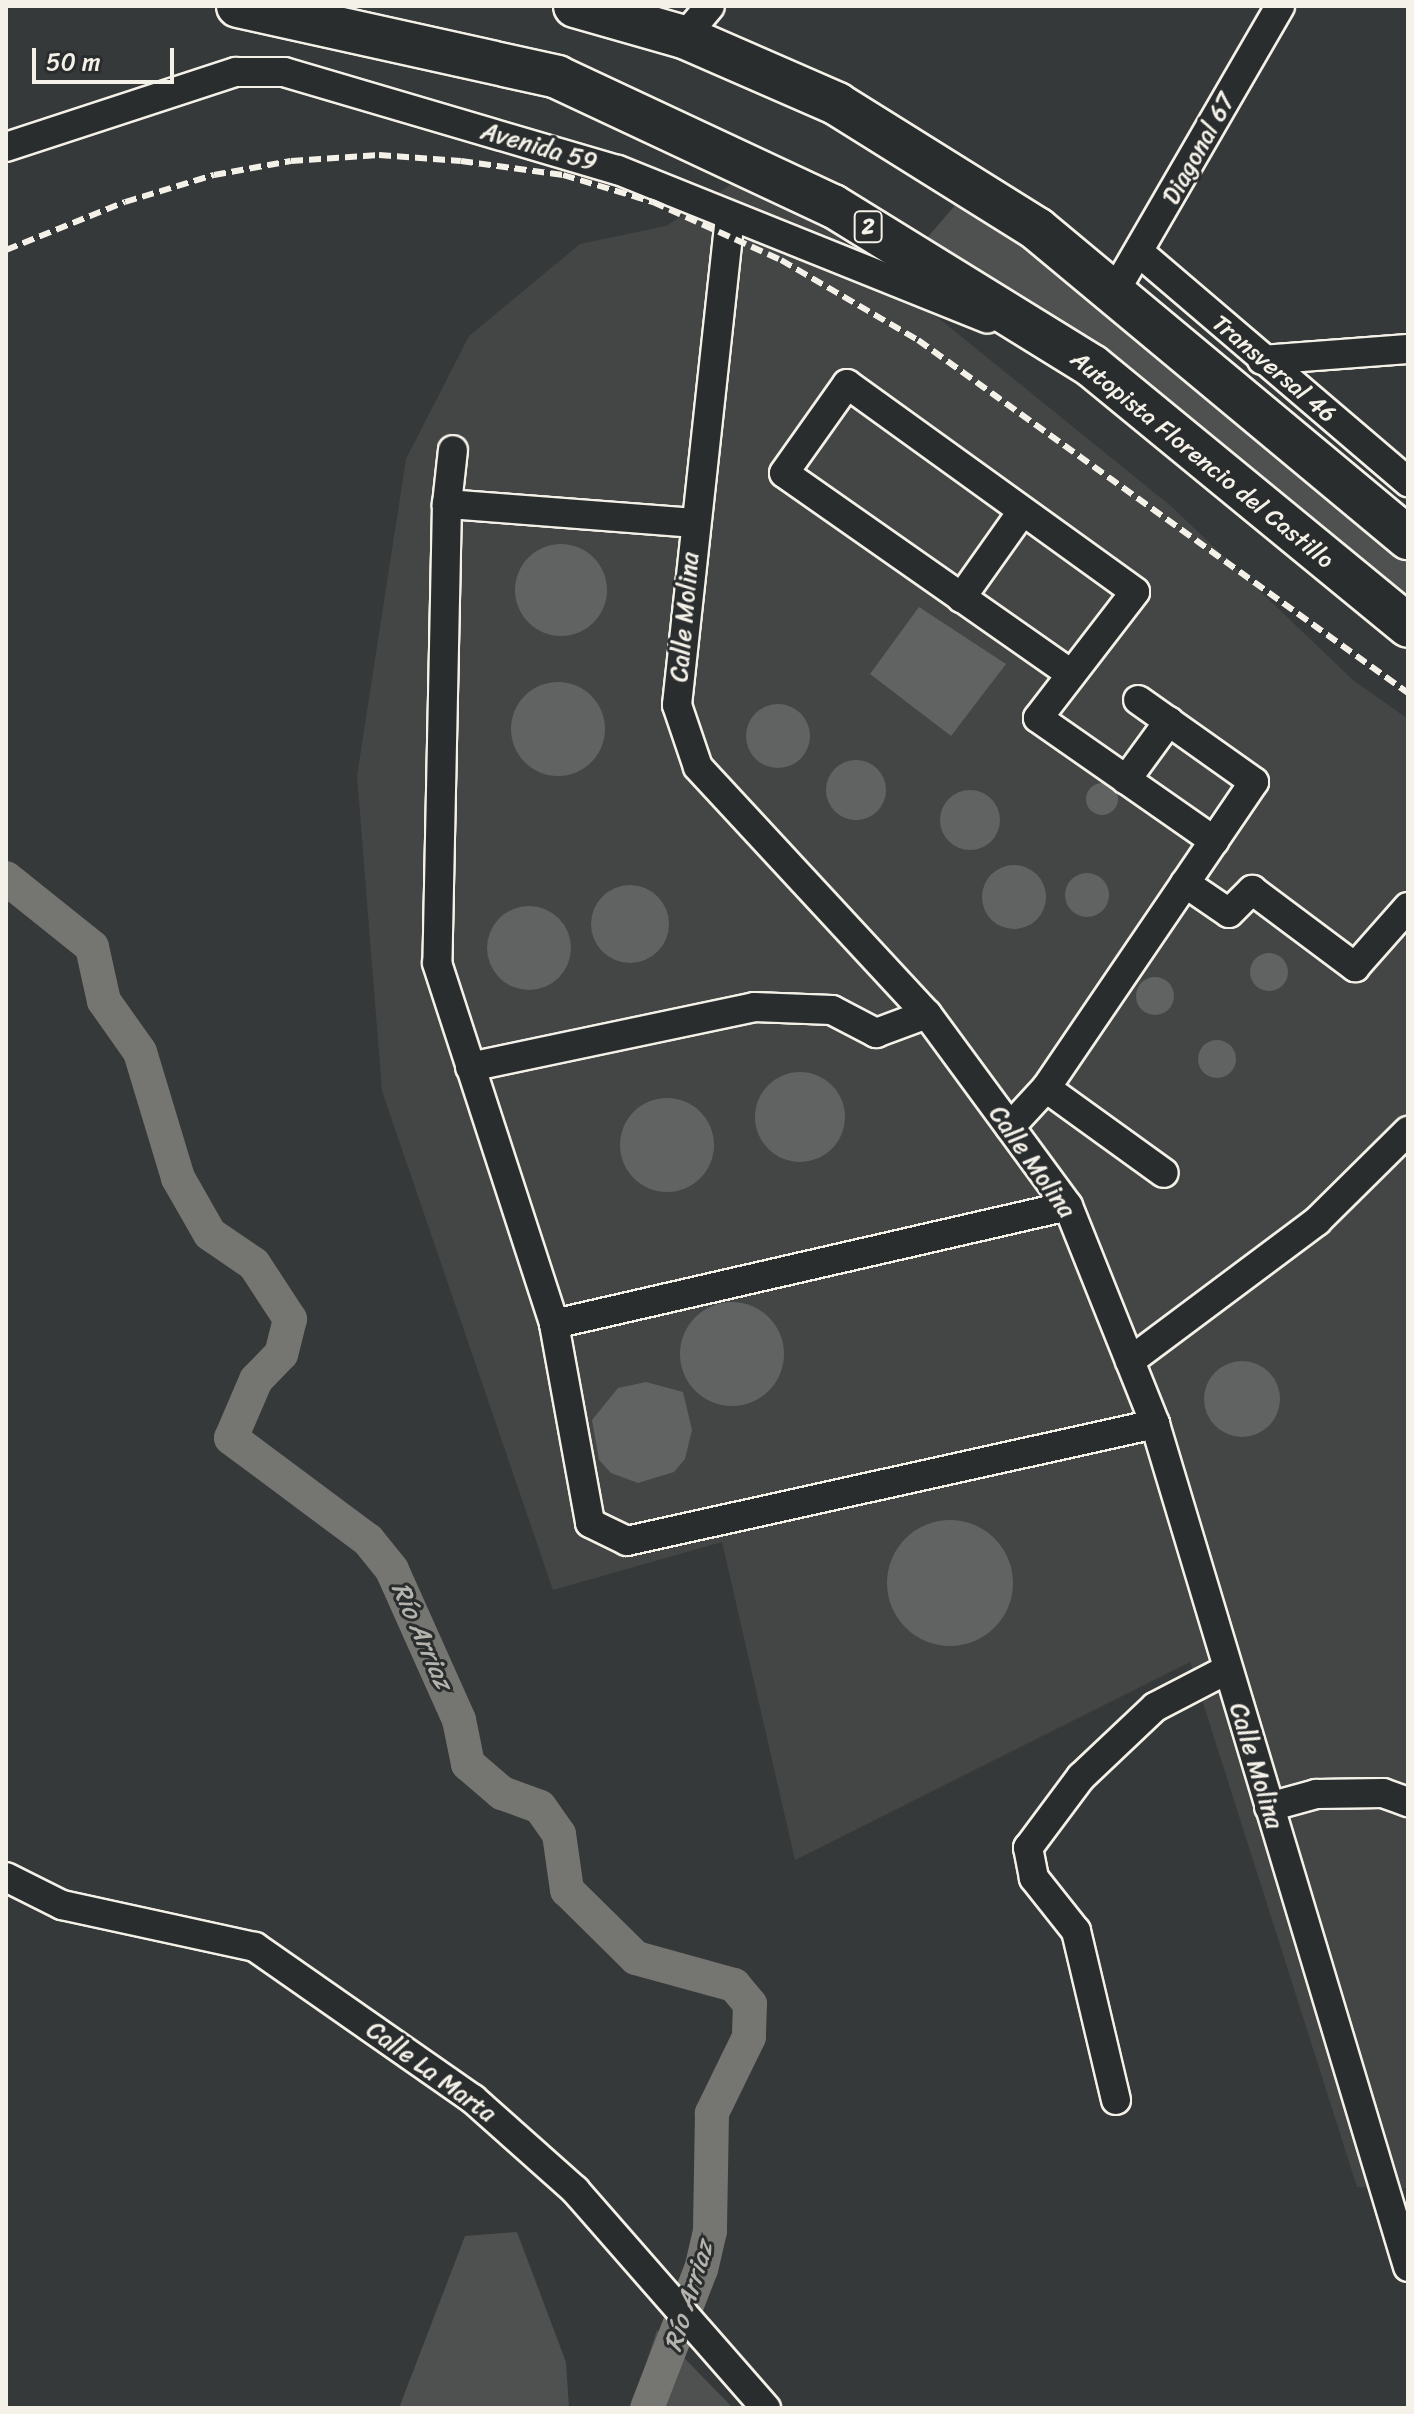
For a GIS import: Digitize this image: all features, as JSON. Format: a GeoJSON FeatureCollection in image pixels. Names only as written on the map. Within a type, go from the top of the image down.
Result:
{"type":"FeatureCollection","features":[{"type":"Feature","properties":{"kind":"highway","name":"Autopista Florencio del Castillo"},"geometry":{"type":"LineString","coordinates":[[238,6],[557,77],[833,206],[1092,366],[1408,626]]}},
{"type":"Feature","properties":{"kind":"highway"},"geometry":{"type":"LineString","coordinates":[[575,6],[697,16],[1037,229],[1408,538]]}},
{"type":"Feature","properties":{"kind":"street","name":"Diagonal 67"},"geometry":{"type":"LineString","coordinates":[[1115,291],[1140,253],[1280,6]]}},
{"type":"Feature","properties":{"kind":"street","name":"Avenida 59"},"geometry":{"type":"LineString","coordinates":[[6,147],[236,72],[284,72],[618,170],[1058,346]]}},
{"type":"Feature","properties":{"kind":"street","name":"Calle Molina"},"geometry":{"type":"LineString","coordinates":[[730,217],[694,523],[677,705],[698,767],[927,1014],[1068,1206],[1155,1424],[1226,1670],[1408,2267]]}},
{"type":"Feature","properties":{"kind":"street","name":"Transversal 46"},"geometry":{"type":"LineString","coordinates":[[1140,253],[1408,482]]}},
{"type":"Feature","properties":{"kind":"street"},"geometry":{"type":"LineString","coordinates":[[1262,360],[1408,349]]}},
{"type":"Feature","properties":{"kind":"street"},"geometry":{"type":"LineString","coordinates":[[1071,674],[784,473],[847,384],[1135,592],[1038,718],[1214,841]]}},
{"type":"Feature","properties":{"kind":"street"},"geometry":{"type":"LineString","coordinates":[[453,450],[447,504],[437,963],[554,1324],[590,1523],[627,1541],[1155,1424]]}},
{"type":"Feature","properties":{"kind":"street"},"geometry":{"type":"LineString","coordinates":[[447,504],[694,523]]}},
{"type":"Feature","properties":{"kind":"street"},"geometry":{"type":"LineString","coordinates":[[961,598],[1022,512]]}},
{"type":"Feature","properties":{"kind":"street"},"geometry":{"type":"LineString","coordinates":[[1010,1127],[1046,1088],[1254,782],[1138,700]]}},
{"type":"Feature","properties":{"kind":"street"},"geometry":{"type":"LineString","coordinates":[[1126,780],[1169,721]]}},
{"type":"Feature","properties":{"kind":"street"},"geometry":{"type":"LineString","coordinates":[[1185,883],[1229,913],[1252,890],[1355,967],[1408,907]]}},
{"type":"Feature","properties":{"kind":"street"},"geometry":{"type":"LineString","coordinates":[[470,1067],[754,1007],[832,1010],[876,1033],[927,1014]]}},
{"type":"Feature","properties":{"kind":"street"},"geometry":{"type":"LineString","coordinates":[[1046,1088],[1164,1173]]}},
{"type":"Feature","properties":{"kind":"street"},"geometry":{"type":"LineString","coordinates":[[1130,1361],[1317,1221],[1408,1131]]}},
{"type":"Feature","properties":{"kind":"street"},"geometry":{"type":"LineString","coordinates":[[554,1324],[1068,1206]]}},
{"type":"Feature","properties":{"kind":"street"},"geometry":{"type":"LineString","coordinates":[[1116,2100],[1076,1931],[1034,1878],[1028,1848],[1081,1777],[1155,1707],[1226,1670]]}},
{"type":"Feature","properties":{"kind":"street"},"geometry":{"type":"LineString","coordinates":[[1269,1807],[1316,1794],[1383,1793],[1408,1802]]}},
{"type":"Feature","properties":{"kind":"street","name":"Calle La Marta"},"geometry":{"type":"LineString","coordinates":[[6,1877],[62,1905],[255,1947],[473,2099],[575,2190],[766,2408]]}},
{"type":"Feature","properties":{"kind":"street"},"geometry":{"type":"LineString","coordinates":[[1382,2176],[1408,2189]]}},
{"type":"Feature","properties":{"kind":"shaded area"},"geometry":{"type":"Polygon","coordinates":[[[732,184],[832,232],[1172,507],[1353,680],[1408,719],[1408,2188],[1357,2187],[1190,1662],[795,1860],[722,1542],[553,1590],[382,1091],[357,776],[406,459],[469,336],[580,244],[666,226],[732,184]]]}},
{"type":"Feature","properties":{"kind":"shaded area"},"geometry":{"type":"Polygon","coordinates":[[[971,187],[1408,538],[1408,626],[912,255],[971,187]]]}},
{"type":"Feature","properties":{"kind":"shaded area"},"geometry":{"type":"Polygon","coordinates":[[[517,2232],[566,2362],[569,2408],[399,2408],[465,2236],[517,2232]]]}},
{"type":"Feature","properties":{"kind":"shaded area"},"geometry":{"type":"Polygon","coordinates":[[[657,2330],[733,2408],[631,2408],[657,2330]]]}},
{"type":"Feature","properties":{"kind":"building"},"geometry":{"type":"Polygon","coordinates":[[[561,544],[578,548],[593,558],[603,573],[607,590],[603,607],[593,622],[578,632],[561,636],[544,632],[529,622],[519,607],[515,590],[519,573],[529,558],[544,548],[561,544]]]}},
{"type":"Feature","properties":{"kind":"building"},"geometry":{"type":"Polygon","coordinates":[[[919,607],[1006,664],[951,736],[870,674],[919,607]]]}},
{"type":"Feature","properties":{"kind":"building"},"geometry":{"type":"Polygon","coordinates":[[[558,682],[576,686],[591,696],[601,711],[605,729],[601,747],[591,762],[576,772],[558,776],[540,772],[525,762],[515,747],[511,729],[515,711],[525,696],[540,686],[558,682]]]}},
{"type":"Feature","properties":{"kind":"building"},"geometry":{"type":"Polygon","coordinates":[[[778,704],[796,710],[804,718],[810,736],[804,754],[796,762],[778,768],[760,762],[752,754],[746,736],[752,718],[760,710],[778,704]]]}},
{"type":"Feature","properties":{"kind":"building"},"geometry":{"type":"Polygon","coordinates":[[[856,760],[868,762],[877,769],[884,778],[884,802],[877,811],[868,818],[856,820],[844,818],[835,811],[828,802],[826,790],[828,778],[835,769],[844,762],[856,760]]]}},
{"type":"Feature","properties":{"kind":"building"},"geometry":{"type":"Polygon","coordinates":[[[1102,783],[1113,788],[1118,799],[1113,810],[1102,815],[1091,810],[1086,799],[1091,788],[1102,783]]]}},
{"type":"Feature","properties":{"kind":"building"},"geometry":{"type":"Polygon","coordinates":[[[970,790],[982,792],[991,799],[998,808],[998,832],[991,841],[982,848],[970,850],[958,848],[949,841],[942,832],[940,820],[942,808],[949,799],[958,792],[970,790]]]}},
{"type":"Feature","properties":{"kind":"building"},"geometry":{"type":"Polygon","coordinates":[[[1014,865],[1032,871],[1040,879],[1046,897],[1040,915],[1032,923],[1014,929],[996,923],[988,915],[982,897],[988,879],[996,871],[1014,865]]]}},
{"type":"Feature","properties":{"kind":"building"},"geometry":{"type":"Polygon","coordinates":[[[1087,873],[1102,880],[1109,895],[1102,910],[1087,917],[1072,910],[1065,895],[1072,880],[1087,873]]]}},
{"type":"Feature","properties":{"kind":"building"},"geometry":{"type":"Polygon","coordinates":[[[630,885],[645,888],[657,897],[666,909],[669,924],[666,939],[657,951],[645,960],[630,963],[615,960],[603,951],[594,939],[591,924],[594,909],[603,897],[615,888],[630,885]]]}},
{"type":"Feature","properties":{"kind":"building"},"geometry":{"type":"Polygon","coordinates":[[[529,906],[545,909],[559,918],[568,932],[571,948],[568,964],[559,978],[545,987],[529,990],[513,987],[499,978],[490,964],[487,948],[490,932],[499,918],[513,909],[529,906]]]}},
{"type":"Feature","properties":{"kind":"building"},"geometry":{"type":"Polygon","coordinates":[[[1269,953],[1282,959],[1288,972],[1282,985],[1269,991],[1256,985],[1250,972],[1256,959],[1269,953]]]}},
{"type":"Feature","properties":{"kind":"building"},"geometry":{"type":"Polygon","coordinates":[[[1155,977],[1169,982],[1174,996],[1169,1010],[1155,1015],[1141,1010],[1136,996],[1141,982],[1155,977]]]}},
{"type":"Feature","properties":{"kind":"building"},"geometry":{"type":"Polygon","coordinates":[[[1217,1040],[1230,1046],[1236,1059],[1230,1072],[1217,1078],[1204,1072],[1198,1059],[1204,1046],[1217,1040]]]}},
{"type":"Feature","properties":{"kind":"building"},"geometry":{"type":"Polygon","coordinates":[[[791,1072],[809,1072],[825,1079],[838,1092],[845,1108],[845,1126],[838,1142],[825,1155],[809,1162],[791,1162],[775,1155],[762,1142],[755,1126],[755,1108],[762,1092],[775,1079],[791,1072]]]}},
{"type":"Feature","properties":{"kind":"building"},"geometry":{"type":"Polygon","coordinates":[[[667,1098],[685,1101],[700,1112],[711,1127],[714,1145],[711,1163],[700,1178],[685,1189],[667,1192],[649,1189],[634,1178],[623,1163],[620,1145],[623,1127],[634,1112],[649,1101],[667,1098]]]}},
{"type":"Feature","properties":{"kind":"building"},"geometry":{"type":"Polygon","coordinates":[[[732,1302],[752,1306],[769,1317],[780,1334],[784,1354],[780,1374],[769,1391],[752,1402],[732,1406],[712,1402],[695,1391],[684,1374],[680,1354],[684,1334],[695,1317],[712,1306],[732,1302]]]}},
{"type":"Feature","properties":{"kind":"building"},"geometry":{"type":"Polygon","coordinates":[[[1242,1361],[1257,1364],[1269,1372],[1277,1384],[1280,1399],[1277,1414],[1269,1426],[1257,1434],[1242,1437],[1227,1434],[1215,1426],[1207,1414],[1204,1399],[1207,1384],[1215,1372],[1227,1364],[1242,1361]]]}},
{"type":"Feature","properties":{"kind":"building"},"geometry":{"type":"Polygon","coordinates":[[[646,1382],[683,1392],[692,1430],[685,1459],[674,1472],[638,1483],[611,1473],[599,1460],[592,1420],[618,1388],[646,1382]]]}},
{"type":"Feature","properties":{"kind":"building"},"geometry":{"type":"Polygon","coordinates":[[[950,1520],[974,1525],[994,1539],[1008,1559],[1013,1583],[1008,1607],[994,1627],[974,1641],[950,1646],[926,1641],[906,1627],[892,1607],[887,1583],[892,1559],[906,1539],[926,1525],[950,1520]]]}},
{"type":"Feature","properties":{"kind":"waterway","name":"Río Arriaz"},"geometry":{"type":"LineString","coordinates":[[6,878],[92,947],[104,1001],[140,1052],[178,1178],[210,1234],[254,1264],[290,1319],[281,1354],[256,1380],[231,1438],[368,1540],[392,1570],[459,1720],[468,1764],[502,1793],[540,1807],[559,1834],[567,1890],[636,1958],[734,1985],[750,2004],[749,2037],[712,2113],[710,2231],[701,2269],[647,2408]]}},
{"type":"Feature","properties":{"kind":"railway"},"geometry":{"type":"LineString","coordinates":[[6,250],[125,202],[214,175],[291,161],[379,155],[461,161],[563,175],[653,202],[781,260],[918,340],[1408,693]]}}]}
